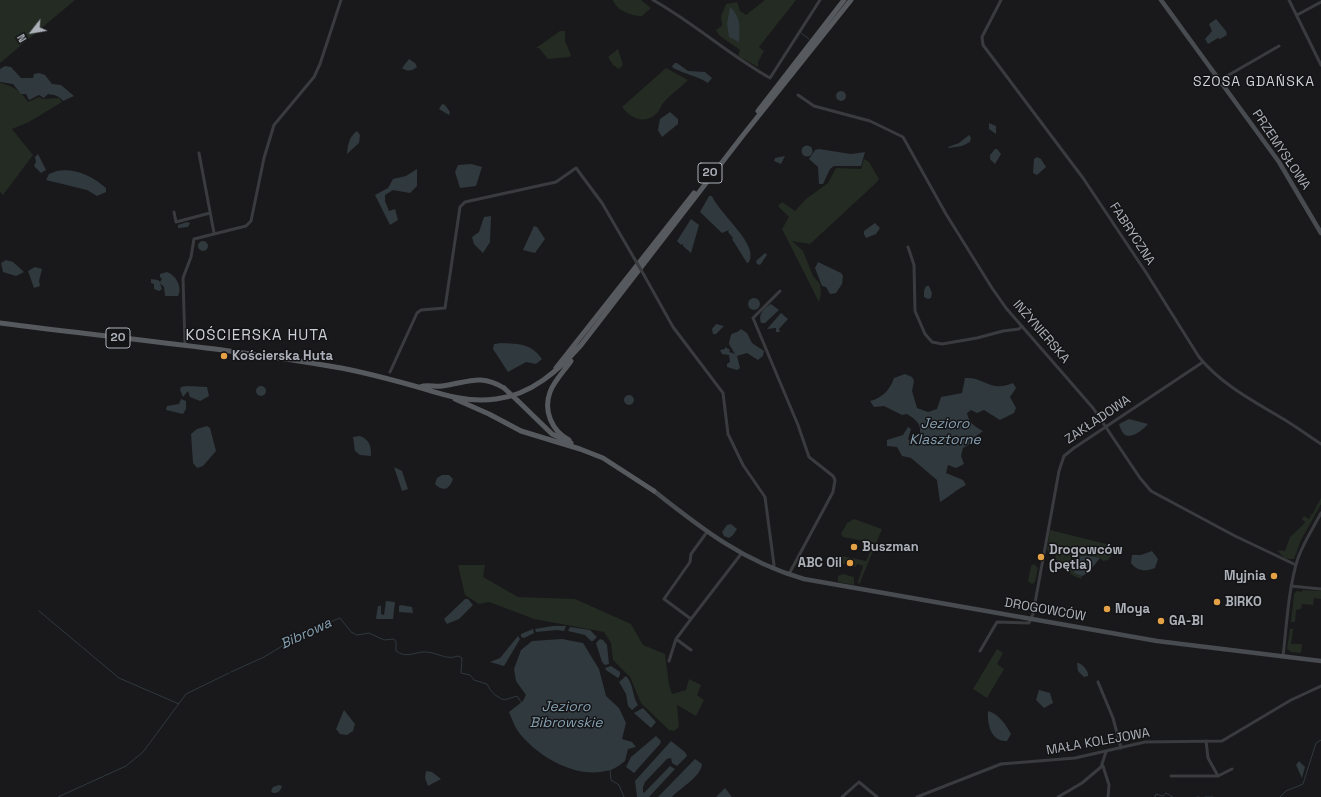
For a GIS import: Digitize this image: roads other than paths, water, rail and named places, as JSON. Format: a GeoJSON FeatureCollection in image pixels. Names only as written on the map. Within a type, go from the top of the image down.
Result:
{"type":"FeatureCollection","features":[{"type":"Feature","properties":{"kind":"main road","name":"20"},"geometry":{"type":"LineString","coordinates":[[548,377],[666,229],[844,0]]}},
{"type":"Feature","properties":{"kind":"main road","name":"20"},"geometry":{"type":"LineString","coordinates":[[0,323],[319,364],[419,387],[454,398],[479,401],[507,397],[533,387],[563,366],[851,0]]}},
{"type":"Feature","properties":{"kind":"main road","name":"PRZEMYSŁOWA"},"geometry":{"type":"LineString","coordinates":[[1161,0],[1279,162],[1321,233]]}},
{"type":"Feature","properties":{"kind":"main road"},"geometry":{"type":"LineString","coordinates":[[573,443],[554,427],[548,414],[548,401],[552,386],[581,345]]}},
{"type":"Feature","properties":{"kind":"main road"},"geometry":{"type":"LineString","coordinates":[[419,387],[441,386],[478,379],[488,380],[504,388],[552,434],[616,462],[642,479],[654,491]]}},
{"type":"Feature","properties":{"kind":"main road"},"geometry":{"type":"LineString","coordinates":[[454,398],[457,401],[476,408],[521,431],[580,449],[603,458],[654,491]]}},
{"type":"Feature","properties":{"kind":"main road","name":"DROGOWCÓW"},"geometry":{"type":"LineString","coordinates":[[654,491],[707,532],[741,554],[773,569],[789,574],[860,589],[1158,641],[1321,661]]}},
{"type":"Feature","properties":{"kind":"street"},"geometry":{"type":"LineString","coordinates":[[184,347],[183,278],[194,239],[246,226],[251,221],[264,158],[274,125],[314,77],[320,64],[341,0]]}},
{"type":"Feature","properties":{"kind":"street"},"geometry":{"type":"LineString","coordinates":[[653,0],[674,12],[733,55],[770,78],[820,0]]}},
{"type":"Feature","properties":{"kind":"street","name":"FABRYCZNA"},"geometry":{"type":"LineString","coordinates":[[1001,0],[982,37],[983,45],[1083,178],[1203,362],[1243,396],[1321,444]]}},
{"type":"Feature","properties":{"kind":"street"},"geometry":{"type":"LineString","coordinates":[[1289,0],[1321,65]]}},
{"type":"Feature","properties":{"kind":"street"},"geometry":{"type":"LineString","coordinates":[[1297,15],[1321,2]]}},
{"type":"Feature","properties":{"kind":"street"},"geometry":{"type":"LineString","coordinates":[[1220,80],[1280,46]]}},
{"type":"Feature","properties":{"kind":"street","name":"INŻYNIERSKA"},"geometry":{"type":"LineString","coordinates":[[798,95],[814,106],[870,121],[903,137],[946,214],[987,281],[1022,326],[1093,408],[1140,478],[1158,496],[1255,546],[1296,565]]}},
{"type":"Feature","properties":{"kind":"street"},"geometry":{"type":"LineString","coordinates":[[200,153],[214,233]]}},
{"type":"Feature","properties":{"kind":"street"},"geometry":{"type":"LineString","coordinates":[[390,372],[418,313],[421,310],[445,308],[460,207],[465,202],[556,182],[576,168],[602,203],[673,327],[723,393],[728,434],[743,465],[765,497],[774,565],[773,569]]}},
{"type":"Feature","properties":{"kind":"street"},"geometry":{"type":"LineString","coordinates":[[174,212],[176,222],[210,214]]}},
{"type":"Feature","properties":{"kind":"street"},"geometry":{"type":"LineString","coordinates":[[908,247],[914,265],[915,311],[925,334],[932,342],[942,344],[977,338],[1003,331],[1019,329],[1022,326]]}},
{"type":"Feature","properties":{"kind":"street"},"geometry":{"type":"LineString","coordinates":[[780,291],[753,318],[798,425],[809,457],[830,472],[835,480],[833,492],[789,574]]}},
{"type":"Feature","properties":{"kind":"street","name":"ZAKŁADOWA"},"geometry":{"type":"LineString","coordinates":[[1031,619],[1061,464],[1067,453],[1203,362]]}},
{"type":"Feature","properties":{"kind":"street"},"geometry":{"type":"LineString","coordinates":[[1283,656],[1291,586],[1296,565],[1307,539],[1321,514]]}},
{"type":"Feature","properties":{"kind":"street"},"geometry":{"type":"LineString","coordinates":[[691,620],[664,599],[690,562],[691,554],[707,532]]}},
{"type":"Feature","properties":{"kind":"street"},"geometry":{"type":"LineString","coordinates":[[669,661],[676,639],[741,554]]}},
{"type":"Feature","properties":{"kind":"street"},"geometry":{"type":"LineString","coordinates":[[1291,586],[1321,589]]}},
{"type":"Feature","properties":{"kind":"street"},"geometry":{"type":"LineString","coordinates":[[980,651],[998,621],[1029,623],[1031,619]]}},
{"type":"Feature","properties":{"kind":"street"},"geometry":{"type":"LineString","coordinates":[[676,639],[691,650]]}},
{"type":"Feature","properties":{"kind":"street"},"geometry":{"type":"LineString","coordinates":[[1098,682],[1113,718],[1121,748]]}},
{"type":"Feature","properties":{"kind":"street","name":"MAŁA KOLEJOWA"},"geometry":{"type":"LineString","coordinates":[[920,797],[1001,764],[1075,758],[1145,742],[1206,741],[1226,739],[1291,700],[1321,686]]}},
{"type":"Feature","properties":{"kind":"street"},"geometry":{"type":"LineString","coordinates":[[1206,741],[1208,758],[1218,776]]}},
{"type":"Feature","properties":{"kind":"street"},"geometry":{"type":"LineString","coordinates":[[1106,752],[1103,766],[1109,785],[1108,797]]}},
{"type":"Feature","properties":{"kind":"street"},"geometry":{"type":"LineString","coordinates":[[1058,797],[1082,783],[1103,766]]}},
{"type":"Feature","properties":{"kind":"street"},"geometry":{"type":"LineString","coordinates":[[1171,776],[1218,776],[1232,769]]}},
{"type":"Feature","properties":{"kind":"street"},"geometry":{"type":"LineString","coordinates":[[842,797],[859,782],[877,797]]}},
{"type":"Feature","properties":{"kind":"water"},"geometry":{"type":"Polygon","coordinates":[[[730,7],[738,19],[739,42],[729,37],[727,24],[730,7]]]}},
{"type":"Feature","properties":{"kind":"water"},"geometry":{"type":"Polygon","coordinates":[[[1216,19],[1226,31],[1227,35],[1208,44],[1205,39],[1212,31],[1209,24],[1216,19]]]}},
{"type":"Feature","properties":{"kind":"water"},"geometry":{"type":"Polygon","coordinates":[[[409,59],[415,63],[417,67],[412,70],[402,68],[409,59]]]}},
{"type":"Feature","properties":{"kind":"water"},"geometry":{"type":"Polygon","coordinates":[[[675,63],[688,71],[705,72],[712,78],[708,83],[673,68],[672,66],[675,63]]]}},
{"type":"Feature","properties":{"kind":"water"},"geometry":{"type":"Polygon","coordinates":[[[5,66],[11,67],[21,78],[33,78],[34,74],[39,73],[45,75],[52,84],[61,85],[74,96],[63,101],[57,96],[48,94],[44,98],[39,95],[29,100],[26,94],[21,94],[13,84],[0,82],[0,69],[5,66]]]}},
{"type":"Feature","properties":{"kind":"water"},"geometry":{"type":"Polygon","coordinates":[[[839,91],[843,91],[845,92],[845,100],[839,101],[836,98],[836,94],[839,91]]]}},
{"type":"Feature","properties":{"kind":"water"},"geometry":{"type":"Polygon","coordinates":[[[442,104],[445,105],[450,112],[449,115],[439,109],[442,104]]]}},
{"type":"Feature","properties":{"kind":"water"},"geometry":{"type":"Polygon","coordinates":[[[670,112],[678,119],[678,124],[662,137],[658,130],[660,119],[670,112]]]}},
{"type":"Feature","properties":{"kind":"water"},"geometry":{"type":"Polygon","coordinates":[[[989,123],[996,126],[996,134],[989,129],[989,123]]]}},
{"type":"Feature","properties":{"kind":"water"},"geometry":{"type":"Polygon","coordinates":[[[1273,128],[1277,132],[1279,140],[1274,144],[1266,134],[1268,129],[1273,128]]]}},
{"type":"Feature","properties":{"kind":"water"},"geometry":{"type":"Polygon","coordinates":[[[357,131],[360,135],[359,143],[347,154],[349,141],[357,131]]]}},
{"type":"Feature","properties":{"kind":"water"},"geometry":{"type":"Polygon","coordinates":[[[969,135],[971,138],[970,142],[962,146],[948,147],[959,143],[969,135]]]}},
{"type":"Feature","properties":{"kind":"water"},"geometry":{"type":"Polygon","coordinates":[[[807,145],[811,147],[813,151],[811,155],[807,157],[803,155],[801,151],[803,147],[807,145]]]}},
{"type":"Feature","properties":{"kind":"water"},"geometry":{"type":"Polygon","coordinates":[[[819,149],[851,154],[865,152],[861,166],[834,166],[830,169],[823,184],[819,184],[818,167],[809,159],[815,150],[819,149]]]}},
{"type":"Feature","properties":{"kind":"water"},"geometry":{"type":"Polygon","coordinates":[[[995,149],[997,149],[1001,154],[995,164],[990,159],[990,155],[995,149]]]}},
{"type":"Feature","properties":{"kind":"water"},"geometry":{"type":"Polygon","coordinates":[[[38,154],[46,170],[41,173],[34,166],[36,162],[35,157],[38,154]]]}},
{"type":"Feature","properties":{"kind":"water"},"geometry":{"type":"Polygon","coordinates":[[[785,156],[781,164],[774,161],[775,158],[785,156]]]}},
{"type":"Feature","properties":{"kind":"water"},"geometry":{"type":"Polygon","coordinates":[[[1037,157],[1041,159],[1046,167],[1037,175],[1033,173],[1034,159],[1037,157]]]}},
{"type":"Feature","properties":{"kind":"water"},"geometry":{"type":"Polygon","coordinates":[[[471,164],[482,167],[476,186],[460,188],[455,172],[458,165],[471,164]]]}},
{"type":"Feature","properties":{"kind":"water"},"geometry":{"type":"Polygon","coordinates":[[[417,169],[417,186],[410,193],[393,190],[385,195],[385,201],[389,211],[395,209],[398,220],[390,225],[375,195],[388,188],[393,179],[406,176],[417,169]]]}},
{"type":"Feature","properties":{"kind":"water"},"geometry":{"type":"Polygon","coordinates":[[[64,170],[83,174],[101,184],[106,188],[106,192],[97,196],[87,190],[46,180],[49,174],[64,170]]]}},
{"type":"Feature","properties":{"kind":"water"},"geometry":{"type":"Polygon","coordinates":[[[709,196],[712,196],[716,204],[744,238],[751,255],[749,262],[747,263],[732,239],[733,238],[728,232],[729,230],[722,233],[700,212],[709,196]]]}},
{"type":"Feature","properties":{"kind":"water"},"geometry":{"type":"Polygon","coordinates":[[[491,216],[490,242],[483,253],[474,244],[472,237],[479,232],[484,217],[491,216]]]}},
{"type":"Feature","properties":{"kind":"water"},"geometry":{"type":"Polygon","coordinates":[[[691,219],[699,225],[691,253],[683,246],[683,244],[681,245],[677,241],[691,219]]]}},
{"type":"Feature","properties":{"kind":"water"},"geometry":{"type":"Polygon","coordinates":[[[187,222],[190,223],[188,227],[178,228],[178,225],[187,222]]]}},
{"type":"Feature","properties":{"kind":"water"},"geometry":{"type":"Polygon","coordinates":[[[875,223],[880,228],[876,234],[866,238],[864,231],[875,223]]]}},
{"type":"Feature","properties":{"kind":"water"},"geometry":{"type":"Polygon","coordinates":[[[534,226],[537,227],[545,239],[535,253],[523,250],[534,226]]]}},
{"type":"Feature","properties":{"kind":"water"},"geometry":{"type":"Polygon","coordinates":[[[201,241],[205,241],[208,246],[205,251],[201,251],[198,248],[198,244],[201,241]]]}},
{"type":"Feature","properties":{"kind":"water"},"geometry":{"type":"Polygon","coordinates":[[[765,253],[767,255],[760,265],[757,264],[756,261],[765,253]]]}},
{"type":"Feature","properties":{"kind":"water"},"geometry":{"type":"Polygon","coordinates":[[[6,260],[13,262],[24,272],[16,276],[3,272],[1,263],[6,260]]]}},
{"type":"Feature","properties":{"kind":"water"},"geometry":{"type":"Polygon","coordinates":[[[818,262],[841,273],[843,276],[842,284],[836,293],[830,294],[826,287],[822,286],[815,268],[818,262]]]}},
{"type":"Feature","properties":{"kind":"water"},"geometry":{"type":"Polygon","coordinates":[[[35,267],[42,269],[39,281],[40,286],[34,288],[28,271],[35,267]]]}},
{"type":"Feature","properties":{"kind":"water"},"geometry":{"type":"Polygon","coordinates":[[[167,272],[178,282],[180,289],[178,296],[165,296],[164,287],[160,283],[162,289],[159,291],[154,289],[154,284],[151,283],[151,279],[158,280],[160,282],[162,279],[160,274],[167,272]]]}},
{"type":"Feature","properties":{"kind":"water"},"geometry":{"type":"Polygon","coordinates":[[[926,286],[929,286],[932,293],[931,298],[928,299],[924,297],[926,286]]]}},
{"type":"Feature","properties":{"kind":"water"},"geometry":{"type":"Polygon","coordinates":[[[752,298],[756,298],[760,304],[756,310],[752,310],[748,306],[748,302],[752,298]]]}},
{"type":"Feature","properties":{"kind":"water"},"geometry":{"type":"Polygon","coordinates":[[[771,304],[779,310],[765,323],[761,323],[760,317],[762,312],[771,304]]]}},
{"type":"Feature","properties":{"kind":"water"},"geometry":{"type":"Polygon","coordinates":[[[781,313],[788,319],[779,329],[780,332],[776,332],[776,328],[767,329],[781,313]]]}},
{"type":"Feature","properties":{"kind":"water"},"geometry":{"type":"Polygon","coordinates":[[[716,324],[724,326],[716,334],[713,334],[712,329],[716,324]]]}},
{"type":"Feature","properties":{"kind":"water"},"geometry":{"type":"Polygon","coordinates":[[[741,329],[747,333],[752,343],[764,351],[763,356],[758,360],[747,353],[737,356],[740,368],[737,370],[727,367],[727,364],[730,362],[729,355],[722,354],[720,350],[725,349],[725,347],[730,350],[729,352],[735,354],[729,344],[730,339],[732,334],[741,329]]]}},
{"type":"Feature","properties":{"kind":"water"},"geometry":{"type":"Polygon","coordinates":[[[501,343],[524,345],[533,350],[542,359],[536,364],[526,362],[508,372],[493,349],[494,344],[501,343]]]}},
{"type":"Feature","properties":{"kind":"water","name":"Jezioro Klasztorne"},"geometry":{"type":"Polygon","coordinates":[[[905,374],[912,377],[914,381],[912,391],[917,408],[928,412],[937,409],[941,397],[962,393],[965,378],[972,378],[993,386],[1005,386],[1013,383],[1016,388],[1010,397],[1016,408],[1014,413],[1000,420],[984,410],[977,413],[971,410],[967,413],[972,424],[983,431],[975,437],[972,443],[963,448],[961,456],[964,464],[956,468],[948,465],[946,473],[963,480],[966,485],[940,502],[937,480],[911,458],[902,456],[897,447],[887,446],[887,440],[903,435],[908,427],[911,429],[908,439],[916,445],[920,435],[920,427],[916,420],[907,414],[902,415],[884,406],[874,407],[870,401],[885,393],[894,378],[905,374]]]}},
{"type":"Feature","properties":{"kind":"water"},"geometry":{"type":"Polygon","coordinates":[[[261,386],[266,391],[261,396],[256,391],[261,386]]]}},
{"type":"Feature","properties":{"kind":"water"},"geometry":{"type":"Polygon","coordinates":[[[181,387],[207,387],[209,396],[200,401],[190,397],[188,391],[183,397],[180,390],[181,387]]]}},
{"type":"Feature","properties":{"kind":"water"},"geometry":{"type":"Polygon","coordinates":[[[629,395],[634,400],[629,405],[624,400],[629,395]]]}},
{"type":"Feature","properties":{"kind":"water"},"geometry":{"type":"Polygon","coordinates":[[[181,399],[186,401],[186,409],[183,414],[166,410],[167,406],[179,404],[181,399]]]}},
{"type":"Feature","properties":{"kind":"water"},"geometry":{"type":"Polygon","coordinates":[[[1129,419],[1148,424],[1138,433],[1128,436],[1123,433],[1119,424],[1129,419]]]}},
{"type":"Feature","properties":{"kind":"water"},"geometry":{"type":"Polygon","coordinates":[[[207,426],[210,428],[216,451],[203,466],[197,468],[193,463],[191,434],[197,429],[207,426]]]}},
{"type":"Feature","properties":{"kind":"water"},"geometry":{"type":"Polygon","coordinates":[[[360,436],[368,441],[371,449],[371,456],[360,455],[355,451],[353,437],[360,436]]]}},
{"type":"Feature","properties":{"kind":"water"},"geometry":{"type":"Polygon","coordinates":[[[394,467],[402,471],[408,489],[402,491],[394,467]]]}},
{"type":"Feature","properties":{"kind":"water"},"geometry":{"type":"Polygon","coordinates":[[[442,475],[449,475],[453,479],[450,486],[446,489],[438,487],[435,484],[437,478],[442,475]]]}},
{"type":"Feature","properties":{"kind":"water"},"geometry":{"type":"Polygon","coordinates":[[[731,524],[737,529],[729,538],[724,536],[722,532],[727,525],[731,524]]]}},
{"type":"Feature","properties":{"kind":"water"},"geometry":{"type":"Polygon","coordinates":[[[1152,551],[1158,559],[1155,568],[1142,570],[1136,568],[1131,563],[1132,555],[1141,555],[1152,551]]]}},
{"type":"Feature","properties":{"kind":"water"},"geometry":{"type":"Polygon","coordinates":[[[1083,555],[1100,558],[1088,573],[1082,576],[1074,573],[1076,560],[1083,555]]]}},
{"type":"Feature","properties":{"kind":"water"},"geometry":{"type":"Polygon","coordinates":[[[465,599],[468,599],[473,605],[459,619],[447,624],[444,619],[465,599]]]}},
{"type":"Feature","properties":{"kind":"water"},"geometry":{"type":"Polygon","coordinates":[[[386,601],[395,602],[393,619],[377,619],[378,606],[381,606],[381,614],[384,615],[386,601]]]}},
{"type":"Feature","properties":{"kind":"water"},"geometry":{"type":"Polygon","coordinates":[[[399,606],[412,607],[413,613],[399,612],[399,606]]]}},
{"type":"Feature","properties":{"kind":"water"},"geometry":{"type":"Polygon","coordinates":[[[553,626],[566,626],[564,631],[557,630],[536,632],[535,629],[553,626]]]}},
{"type":"Feature","properties":{"kind":"water"},"geometry":{"type":"Polygon","coordinates":[[[570,627],[590,630],[597,637],[591,641],[585,635],[568,631],[570,627]]]}},
{"type":"Feature","properties":{"kind":"water"},"geometry":{"type":"Polygon","coordinates":[[[533,629],[534,633],[524,638],[521,637],[521,634],[533,629]]]}},
{"type":"Feature","properties":{"kind":"water"},"geometry":{"type":"Polygon","coordinates":[[[518,636],[520,639],[504,666],[490,662],[500,658],[518,636]]]}},
{"type":"Feature","properties":{"kind":"water","name":"Jezioro Bibrowskie"},"geometry":{"type":"Polygon","coordinates":[[[562,639],[583,643],[599,669],[606,696],[619,708],[626,723],[622,739],[632,742],[636,747],[628,749],[625,761],[612,769],[598,772],[585,772],[560,765],[549,759],[528,743],[520,734],[509,712],[523,701],[526,695],[516,681],[514,669],[521,650],[532,641],[562,639]]]}},
{"type":"Feature","properties":{"kind":"water"},"geometry":{"type":"Polygon","coordinates":[[[600,639],[607,645],[609,664],[605,665],[602,662],[596,643],[600,639]]]}},
{"type":"Feature","properties":{"kind":"water"},"geometry":{"type":"Polygon","coordinates":[[[1077,663],[1081,664],[1085,668],[1088,676],[1084,677],[1078,671],[1077,663]]]}},
{"type":"Feature","properties":{"kind":"water"},"geometry":{"type":"Polygon","coordinates":[[[611,666],[620,672],[618,678],[606,670],[605,668],[611,666]]]}},
{"type":"Feature","properties":{"kind":"water"},"geometry":{"type":"Polygon","coordinates":[[[626,676],[629,679],[638,705],[632,710],[628,706],[626,694],[619,682],[626,676]]]}},
{"type":"Feature","properties":{"kind":"water"},"geometry":{"type":"Polygon","coordinates":[[[1039,690],[1050,693],[1053,703],[1044,708],[1036,700],[1039,690]]]}},
{"type":"Feature","properties":{"kind":"water"},"geometry":{"type":"Polygon","coordinates":[[[643,708],[656,722],[651,728],[634,713],[643,708]]]}},
{"type":"Feature","properties":{"kind":"water"},"geometry":{"type":"Polygon","coordinates":[[[344,710],[355,724],[353,731],[347,735],[340,734],[336,729],[344,710]]]}},
{"type":"Feature","properties":{"kind":"water"},"geometry":{"type":"Polygon","coordinates":[[[988,711],[999,717],[1007,727],[1011,734],[1007,741],[997,739],[991,731],[988,721],[988,711]]]}},
{"type":"Feature","properties":{"kind":"water"},"geometry":{"type":"Polygon","coordinates":[[[656,736],[661,741],[660,744],[634,773],[626,767],[631,757],[656,736]]]}},
{"type":"Feature","properties":{"kind":"water"},"geometry":{"type":"Polygon","coordinates":[[[671,741],[685,752],[687,756],[677,766],[672,763],[671,758],[667,759],[645,782],[643,792],[644,793],[670,766],[675,769],[649,797],[637,797],[635,781],[671,741]]]}},
{"type":"Feature","properties":{"kind":"water"},"geometry":{"type":"Polygon","coordinates":[[[695,759],[702,764],[701,769],[694,778],[672,797],[658,797],[695,759]]]}},
{"type":"Feature","properties":{"kind":"water"},"geometry":{"type":"Polygon","coordinates":[[[1299,761],[1305,767],[1302,778],[1296,765],[1299,761]]]}},
{"type":"Feature","properties":{"kind":"water"},"geometry":{"type":"Polygon","coordinates":[[[426,771],[432,772],[441,779],[428,786],[425,778],[426,771]]]}},
{"type":"Feature","properties":{"kind":"water"},"geometry":{"type":"Polygon","coordinates":[[[279,785],[282,786],[279,792],[273,793],[271,791],[273,787],[279,785]]]}},
{"type":"Feature","properties":{"kind":"water"},"geometry":{"type":"Polygon","coordinates":[[[725,788],[732,797],[716,797],[725,788]]]}},
{"type":"Feature","properties":{"kind":"waterway"},"geometry":{"type":"LineString","coordinates":[[801,33],[809,39]]}},
{"type":"Feature","properties":{"kind":"waterway"},"geometry":{"type":"LineString","coordinates":[[39,611],[119,678],[179,704]]}},
{"type":"Feature","properties":{"kind":"waterway","name":"Bibrowa"},"geometry":{"type":"LineString","coordinates":[[231,672],[264,657],[304,633],[340,618],[351,632],[357,635],[369,633],[384,640],[394,639],[396,642],[396,651],[399,653],[409,654],[428,652],[445,657],[458,656],[462,658],[461,673],[470,675],[474,680],[487,684],[494,694],[504,700],[517,696],[521,702]]}},
{"type":"Feature","properties":{"kind":"waterway","name":"Bibrowa"},"geometry":{"type":"LineString","coordinates":[[58,797],[126,766],[143,752],[186,694],[229,673]]}},
{"type":"Feature","properties":{"kind":"waterway","name":"Bibrowa"},"geometry":{"type":"LineString","coordinates":[[1280,797],[1286,791],[1303,784],[1316,743],[1321,740]]}},
{"type":"Feature","properties":{"kind":"waterway","name":"Bibrowa"},"geometry":{"type":"LineString","coordinates":[[610,770],[611,780],[619,785],[624,797]]}},
{"type":"Feature","properties":{"kind":"waterway","name":"Bibrowa"},"geometry":{"type":"LineString","coordinates":[[1155,797],[1156,794],[1163,796],[1166,793],[1173,797]]}},
{"type":"Feature","properties":{"kind":"waterway","name":"Bibrowa"},"geometry":{"type":"LineString","coordinates":[[1205,797],[1213,797]]}},
{"type":"Feature","properties":{"kind":"place","name":"Kościerska Huta"},"geometry":{"type":"Point","coordinates":[224,356]}},
{"type":"Feature","properties":{"kind":"place","name":"Buszman"},"geometry":{"type":"Point","coordinates":[854,547]}},
{"type":"Feature","properties":{"kind":"place","name":"Drogowców (pętla)"},"geometry":{"type":"Point","coordinates":[1041,557]}},
{"type":"Feature","properties":{"kind":"place","name":"ABC Oil"},"geometry":{"type":"Point","coordinates":[850,563]}},
{"type":"Feature","properties":{"kind":"place","name":"Myjnia"},"geometry":{"type":"Point","coordinates":[1274,576]}},
{"type":"Feature","properties":{"kind":"place","name":"BIRKO"},"geometry":{"type":"Point","coordinates":[1217,602]}},
{"type":"Feature","properties":{"kind":"place","name":"Moya"},"geometry":{"type":"Point","coordinates":[1107,609]}},
{"type":"Feature","properties":{"kind":"place","name":"GA-BI"},"geometry":{"type":"Point","coordinates":[1161,621]}},
{"type":"Feature","properties":{"kind":"district","name":"SZOSA GDAŃSKA"},"geometry":{"type":"Point","coordinates":[1254,82]}},
{"type":"Feature","properties":{"kind":"district","name":"KOŚCIERSKA HUTA"},"geometry":{"type":"Point","coordinates":[257,336]}}]}
